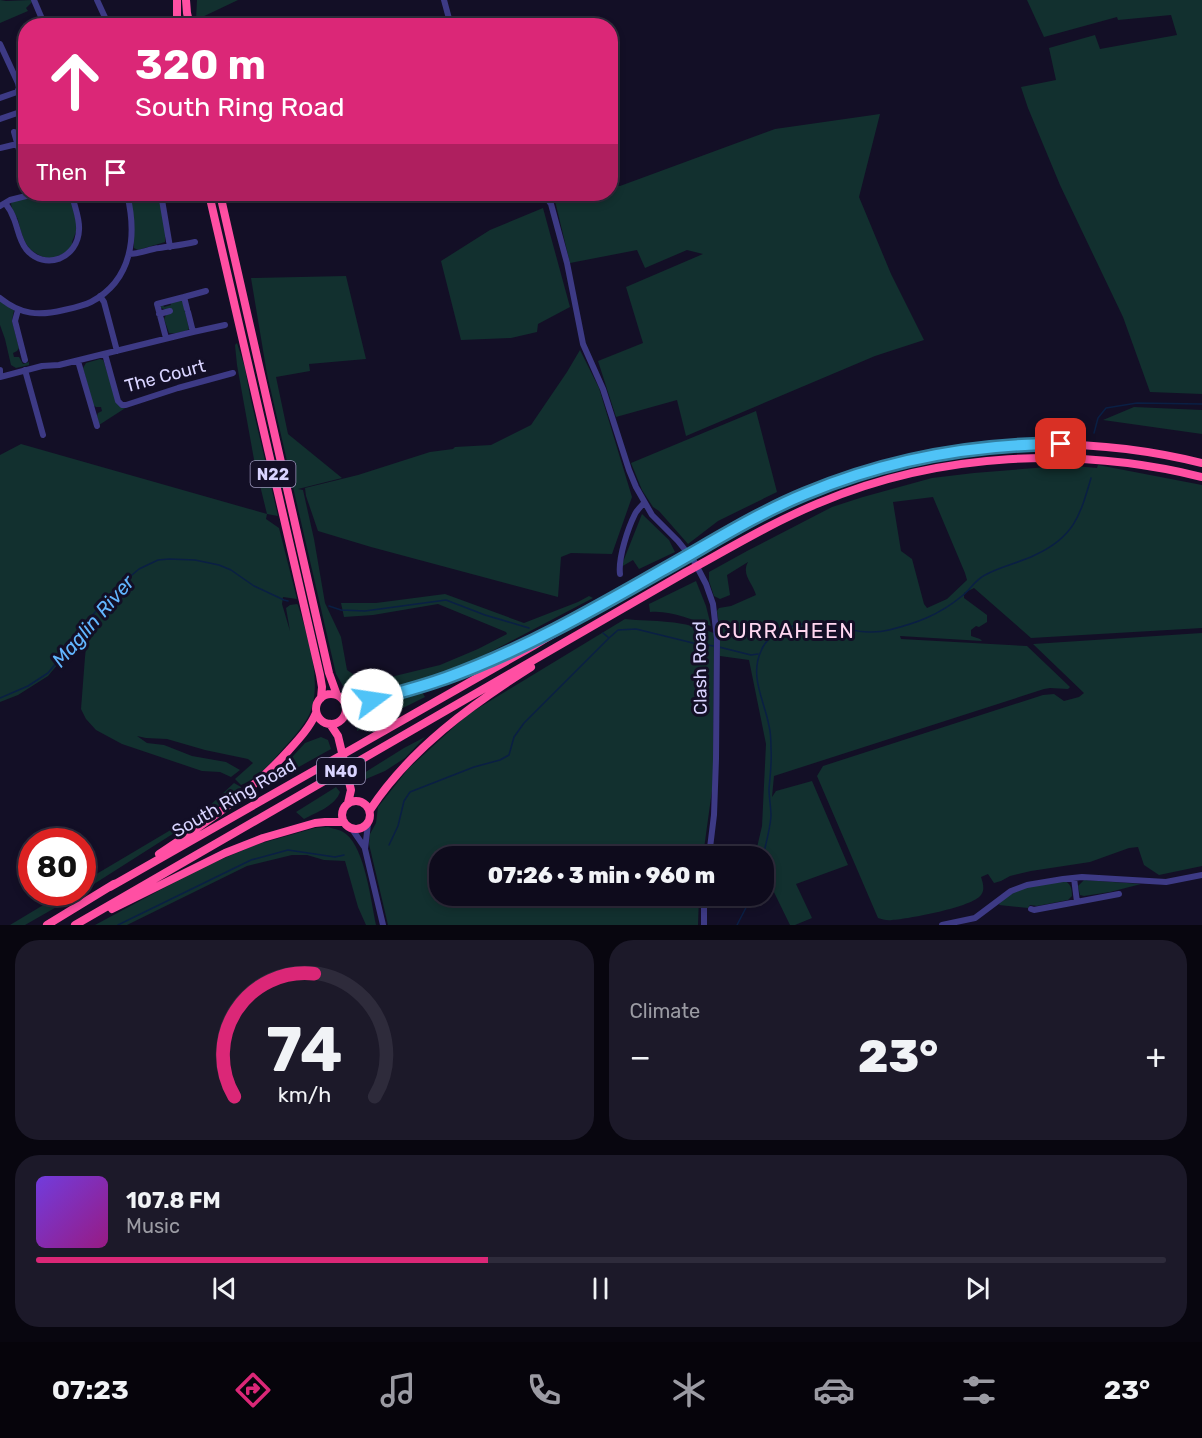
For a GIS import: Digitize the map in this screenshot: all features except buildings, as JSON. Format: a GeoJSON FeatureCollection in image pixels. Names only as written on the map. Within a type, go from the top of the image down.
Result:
{"type":"FeatureCollection","features":[{"type":"Feature","properties":{"kind":"highway"},"geometry":{"type":"LineString","coordinates":[[177,0],[177,18]]}},
{"type":"Feature","properties":{"kind":"highway"},"geometry":{"type":"LineString","coordinates":[[186,0],[188,18]]}},
{"type":"Feature","properties":{"kind":"highway","name":"N22"},"geometry":{"type":"LineString","coordinates":[[46,925],[110,887],[214,817],[241,796],[286,754],[312,722],[316,713],[316,705],[321,698],[320,675],[211,201]]}},
{"type":"Feature","properties":{"kind":"highway","name":"N22"},"geometry":{"type":"LineString","coordinates":[[222,201],[329,673],[346,708],[338,736],[351,790],[348,803],[342,809],[344,822]]}},
{"type":"Feature","properties":{"kind":"highway","name":"South Ring Road"},"geometry":{"type":"LineString","coordinates":[[110,887],[719,538],[778,506],[845,478],[906,461],[956,451],[1016,445],[1105,446],[1158,453],[1202,463]]}},
{"type":"Feature","properties":{"kind":"highway","name":"N40"},"geometry":{"type":"LineString","coordinates":[[75,925],[765,528],[835,496],[907,474],[967,463],[1037,457],[1156,466],[1202,477]]}},
{"type":"Feature","properties":{"kind":"highway"},"geometry":{"type":"LineString","coordinates":[[321,698],[328,694],[354,702],[372,700],[447,678],[513,650],[602,604]]}},
{"type":"Feature","properties":{"kind":"highway"},"geometry":{"type":"LineString","coordinates":[[370,810],[404,768],[428,743],[459,717],[607,618]]}},
{"type":"Feature","properties":{"kind":"highway","name":"N22"},"geometry":{"type":"LineString","coordinates":[[316,713],[321,721],[330,724],[338,736]]}},
{"type":"Feature","properties":{"kind":"highway"},"geometry":{"type":"LineString","coordinates":[[330,724],[339,723],[342,720]]}},
{"type":"Feature","properties":{"kind":"highway"},"geometry":{"type":"LineString","coordinates":[[75,925],[245,844],[315,823],[344,822],[352,829],[361,828],[368,824],[370,810],[351,790]]}},
{"type":"Feature","properties":{"kind":"highway"},"geometry":{"type":"LineString","coordinates":[[348,803],[362,801]]}},
{"type":"Feature","properties":{"kind":"street"},"geometry":{"type":"LineString","coordinates":[[34,0],[42,18]]}},
{"type":"Feature","properties":{"kind":"street"},"geometry":{"type":"LineString","coordinates":[[97,0],[105,18]]}},
{"type":"Feature","properties":{"kind":"street"},"geometry":{"type":"LineString","coordinates":[[444,0],[449,18]]}},
{"type":"Feature","properties":{"kind":"street"},"geometry":{"type":"LineString","coordinates":[[0,44],[18,83]]}},
{"type":"Feature","properties":{"kind":"street"},"geometry":{"type":"LineString","coordinates":[[0,98],[18,90]]}},
{"type":"Feature","properties":{"kind":"street"},"geometry":{"type":"LineString","coordinates":[[0,119],[18,113]]}},
{"type":"Feature","properties":{"kind":"street"},"geometry":{"type":"LineString","coordinates":[[14,132],[18,147]]}},
{"type":"Feature","properties":{"kind":"street"},"geometry":{"type":"LineString","coordinates":[[0,148],[17,144]]}},
{"type":"Feature","properties":{"kind":"street"},"geometry":{"type":"LineString","coordinates":[[18,198],[2,205],[14,217],[21,240],[27,250],[38,258],[51,261],[67,255],[73,250],[77,241],[79,225],[74,201]]}},
{"type":"Feature","properties":{"kind":"street"},"geometry":{"type":"LineString","coordinates":[[0,298],[18,310],[45,314],[85,304],[100,296],[118,278],[129,254],[132,228],[129,201]]}},
{"type":"Feature","properties":{"kind":"street"},"geometry":{"type":"LineString","coordinates":[[163,201],[170,247]]}},
{"type":"Feature","properties":{"kind":"street","name":"Clash Road"},"geometry":{"type":"LineString","coordinates":[[549,201],[567,263],[583,344],[603,389],[629,470],[644,503],[694,561],[713,604],[717,639],[716,783],[710,846]]}},
{"type":"Feature","properties":{"kind":"street"},"geometry":{"type":"LineString","coordinates":[[129,254],[195,242]]}},
{"type":"Feature","properties":{"kind":"street"},"geometry":{"type":"LineString","coordinates":[[166,338],[158,303],[206,291]]}},
{"type":"Feature","properties":{"kind":"street"},"geometry":{"type":"LineString","coordinates":[[100,296],[104,302],[117,351]]}},
{"type":"Feature","properties":{"kind":"street"},"geometry":{"type":"LineString","coordinates":[[183,297],[193,332]]}},
{"type":"Feature","properties":{"kind":"street"},"geometry":{"type":"LineString","coordinates":[[18,310],[15,321],[25,360]]}},
{"type":"Feature","properties":{"kind":"street"},"geometry":{"type":"LineString","coordinates":[[159,314],[170,311]]}},
{"type":"Feature","properties":{"kind":"street","name":"The Court"},"geometry":{"type":"LineString","coordinates":[[0,370],[0,377],[42,366],[57,366],[225,325]]}},
{"type":"Feature","properties":{"kind":"street"},"geometry":{"type":"LineString","coordinates":[[15,354],[23,352]]}},
{"type":"Feature","properties":{"kind":"street","name":"The Court"},"geometry":{"type":"LineString","coordinates":[[105,354],[118,401],[122,405],[234,373]]}},
{"type":"Feature","properties":{"kind":"street"},"geometry":{"type":"LineString","coordinates":[[78,361],[97,426]]}},
{"type":"Feature","properties":{"kind":"street"},"geometry":{"type":"LineString","coordinates":[[25,370],[43,435]]}},
{"type":"Feature","properties":{"kind":"street"},"geometry":{"type":"LineString","coordinates":[[93,411],[101,408]]}},
{"type":"Feature","properties":{"kind":"street"},"geometry":{"type":"LineString","coordinates":[[31,423],[39,421]]}},
{"type":"Feature","properties":{"kind":"street"},"geometry":{"type":"LineString","coordinates":[[620,574],[620,556],[636,512],[644,503]]}},
{"type":"Feature","properties":{"kind":"street"},"geometry":{"type":"LineString","coordinates":[[365,849],[368,824]]}},
{"type":"Feature","properties":{"kind":"street"},"geometry":{"type":"LineString","coordinates":[[352,829],[365,849],[383,925]]}},
{"type":"Feature","properties":{"kind":"street"},"geometry":{"type":"LineString","coordinates":[[942,925],[975,918],[1018,887],[1049,880],[1074,878],[1166,882],[1202,875]]}},
{"type":"Feature","properties":{"kind":"street"},"geometry":{"type":"LineString","coordinates":[[1074,878],[1077,902]]}},
{"type":"Feature","properties":{"kind":"street"},"geometry":{"type":"LineString","coordinates":[[1031,909],[1119,894]]}},
{"type":"Feature","properties":{"kind":"street"},"geometry":{"type":"LineString","coordinates":[[704,906],[704,925]]}},
{"type":"Feature","properties":{"kind":"green space"},"geometry":{"type":"Polygon","coordinates":[[[0,0],[31,0],[32,2],[26,8],[28,11],[0,23],[0,0]]]}},
{"type":"Feature","properties":{"kind":"green space"},"geometry":{"type":"Polygon","coordinates":[[[197,0],[238,0],[200,18],[196,18],[197,0]]]}},
{"type":"Feature","properties":{"kind":"green space"},"geometry":{"type":"Polygon","coordinates":[[[1027,0],[1202,0],[1202,394],[1150,392],[1123,317],[1060,185],[1021,87],[1056,80],[1049,48],[1095,35],[1100,49],[1177,35],[1171,15],[1118,20],[1117,17],[1044,37],[1027,0]]]}},
{"type":"Feature","properties":{"kind":"green space"},"geometry":{"type":"Polygon","coordinates":[[[880,114],[859,197],[891,274],[924,340],[875,356],[686,436],[677,400],[616,417],[598,361],[643,343],[626,287],[703,254],[687,250],[645,268],[637,250],[570,263],[555,201],[618,201],[618,186],[775,129],[880,114]]]}},
{"type":"Feature","properties":{"kind":"green space"},"geometry":{"type":"Polygon","coordinates":[[[14,201],[72,201],[77,226],[73,244],[66,253],[47,258],[30,249],[22,236],[11,205],[14,201]]]}},
{"type":"Feature","properties":{"kind":"green space"},"geometry":{"type":"Polygon","coordinates":[[[130,201],[160,201],[167,237],[165,237],[165,242],[138,250],[134,248],[134,221],[130,201]]]}},
{"type":"Feature","properties":{"kind":"green space"},"geometry":{"type":"Polygon","coordinates":[[[543,208],[570,307],[538,324],[537,332],[511,338],[461,340],[441,261],[490,230],[543,208]]]}},
{"type":"Feature","properties":{"kind":"green space"},"geometry":{"type":"Polygon","coordinates":[[[346,276],[366,359],[309,364],[310,371],[276,377],[288,434],[342,478],[298,489],[303,490],[325,603],[341,637],[347,670],[366,683],[440,665],[507,634],[438,604],[373,615],[344,617],[341,603],[376,603],[445,594],[524,623],[589,596],[593,598],[466,664],[435,677],[374,693],[355,692],[343,686],[336,674],[267,374],[251,278],[346,276]]]}},
{"type":"Feature","properties":{"kind":"green space"},"geometry":{"type":"Polygon","coordinates":[[[181,300],[189,329],[169,333],[164,319],[166,310],[160,305],[163,304],[164,307],[171,305],[170,302],[181,300]]]}},
{"type":"Feature","properties":{"kind":"green space"},"geometry":{"type":"Polygon","coordinates":[[[0,301],[14,310],[12,321],[19,348],[13,353],[14,357],[19,357],[23,364],[29,362],[29,365],[16,368],[11,365],[0,325],[0,301]]]}},
{"type":"Feature","properties":{"kind":"green space"},"geometry":{"type":"Polygon","coordinates":[[[237,343],[245,368],[278,516],[267,514],[255,465],[237,365],[235,345],[237,343]]]}},
{"type":"Feature","properties":{"kind":"green space"},"geometry":{"type":"Polygon","coordinates":[[[580,350],[599,388],[632,497],[612,554],[571,553],[561,557],[558,597],[318,531],[305,488],[358,475],[430,452],[455,447],[491,445],[531,425],[580,350]]]}},
{"type":"Feature","properties":{"kind":"green space"},"geometry":{"type":"Polygon","coordinates":[[[100,359],[104,362],[117,403],[127,407],[99,425],[97,416],[102,411],[101,407],[93,405],[83,368],[86,363],[100,359]]]}},
{"type":"Feature","properties":{"kind":"green space"},"geometry":{"type":"Polygon","coordinates":[[[1134,407],[1202,410],[1202,434],[1103,420],[1134,407]]]}},
{"type":"Feature","properties":{"kind":"green space"},"geometry":{"type":"Polygon","coordinates":[[[756,411],[777,492],[718,521],[688,544],[653,507],[642,490],[631,463],[756,411]]]}},
{"type":"Feature","properties":{"kind":"green space"},"geometry":{"type":"Polygon","coordinates":[[[21,444],[267,514],[266,519],[279,528],[297,599],[283,597],[282,604],[290,631],[286,608],[290,605],[298,605],[313,662],[315,692],[312,706],[302,727],[259,774],[241,785],[235,779],[253,763],[248,759],[167,739],[137,736],[147,743],[164,745],[192,756],[226,762],[240,770],[231,777],[220,772],[202,771],[122,744],[96,730],[81,709],[88,628],[48,676],[18,695],[0,702],[0,455],[21,444]]]}},
{"type":"Feature","properties":{"kind":"green space"},"geometry":{"type":"Polygon","coordinates":[[[1098,465],[1202,485],[1202,628],[1031,638],[974,588],[964,593],[964,598],[987,615],[987,622],[971,630],[971,636],[982,641],[900,636],[901,639],[1027,646],[1070,687],[1068,689],[1044,689],[774,776],[772,797],[776,791],[812,781],[848,865],[796,884],[812,918],[790,925],[774,892],[774,846],[757,846],[762,826],[766,744],[749,660],[720,656],[717,611],[719,608],[731,606],[756,595],[746,571],[748,562],[727,575],[730,595],[720,599],[714,596],[709,581],[709,572],[832,507],[863,497],[932,478],[1075,466],[1097,468],[1098,465]],[[933,497],[893,502],[901,551],[912,559],[927,608],[947,599],[967,580],[933,497]]]}},
{"type":"Feature","properties":{"kind":"green space"},"geometry":{"type":"Polygon","coordinates":[[[642,514],[669,540],[675,552],[639,569],[633,560],[621,567],[642,514]]]}},
{"type":"Feature","properties":{"kind":"green space"},"geometry":{"type":"Polygon","coordinates":[[[696,581],[711,626],[673,614],[650,612],[649,604],[696,581]]]}},
{"type":"Feature","properties":{"kind":"green space"},"geometry":{"type":"Polygon","coordinates":[[[625,619],[680,623],[714,633],[713,783],[704,846],[429,846],[429,906],[699,906],[698,925],[388,925],[369,844],[370,834],[376,823],[378,807],[408,769],[467,715],[625,619]]]}},
{"type":"Feature","properties":{"kind":"green space"},"geometry":{"type":"Polygon","coordinates":[[[1202,633],[1202,866],[1159,875],[1144,865],[1138,847],[1129,848],[1090,862],[1031,871],[994,883],[988,874],[981,877],[983,889],[981,895],[966,904],[912,917],[890,920],[878,918],[817,776],[823,766],[1043,695],[1054,694],[1064,701],[1079,697],[1084,693],[1033,644],[1202,633]]]}},
{"type":"Feature","properties":{"kind":"green space"},"geometry":{"type":"Polygon","coordinates":[[[422,692],[425,697],[357,731],[358,723],[366,707],[422,692]]]}},
{"type":"Feature","properties":{"kind":"green space"},"geometry":{"type":"Polygon","coordinates":[[[321,737],[328,740],[331,749],[272,782],[272,779],[305,743],[321,737]]]}},
{"type":"Feature","properties":{"kind":"green space"},"geometry":{"type":"Polygon","coordinates":[[[425,737],[405,758],[385,771],[366,779],[364,773],[425,737]]]}},
{"type":"Feature","properties":{"kind":"green space"},"geometry":{"type":"Polygon","coordinates":[[[234,783],[241,787],[209,814],[204,814],[96,883],[96,874],[206,809],[234,783]]]}},
{"type":"Feature","properties":{"kind":"green space"},"geometry":{"type":"Polygon","coordinates":[[[336,787],[340,792],[338,797],[325,808],[304,819],[296,812],[336,787]]]}},
{"type":"Feature","properties":{"kind":"green space"},"geometry":{"type":"Polygon","coordinates":[[[328,827],[344,833],[353,841],[358,851],[363,863],[376,925],[366,925],[358,907],[345,861],[292,855],[247,866],[127,925],[95,925],[201,868],[255,845],[315,828],[328,827]]]}},
{"type":"Feature","properties":{"kind":"green space"},"geometry":{"type":"Polygon","coordinates":[[[1084,880],[1141,884],[1084,896],[1080,895],[1078,886],[1084,880]]]}},
{"type":"Feature","properties":{"kind":"green space"},"geometry":{"type":"Polygon","coordinates":[[[1065,881],[1070,885],[1072,891],[1072,896],[1068,900],[1037,906],[1030,905],[1028,908],[999,905],[1010,894],[1019,890],[1065,881]]]}},
{"type":"Feature","properties":{"kind":"green space"},"geometry":{"type":"Polygon","coordinates":[[[42,906],[58,906],[25,925],[10,925],[42,906]]]}},
{"type":"Feature","properties":{"kind":"waterway"},"geometry":{"type":"LineString","coordinates":[[1094,433],[1098,418],[1106,408],[1137,403],[1202,404]]}},
{"type":"Feature","properties":{"kind":"waterway"},"geometry":{"type":"LineString","coordinates":[[765,846],[771,816],[769,789],[771,740],[757,680],[757,670],[762,648],[766,643],[776,634],[793,626],[820,624],[875,632],[927,618],[953,603],[985,575],[1035,555],[1059,541],[1074,524],[1091,478]]}},
{"type":"Feature","properties":{"kind":"waterway","name":"Maglin River"},"geometry":{"type":"LineString","coordinates":[[0,698],[28,686],[48,673],[74,637],[113,591],[139,569],[158,560],[195,560],[219,565],[231,570],[254,586],[288,601]]}},
{"type":"Feature","properties":{"kind":"waterway","name":"Maglin River"},"geometry":{"type":"LineString","coordinates":[[329,606],[341,610],[365,611],[446,600],[529,628]]}},
{"type":"Feature","properties":{"kind":"waterway","name":"Maglin River"},"geometry":{"type":"LineString","coordinates":[[603,633],[609,638],[618,630],[636,629],[714,646]]}},
{"type":"Feature","properties":{"kind":"waterway"},"geometry":{"type":"LineString","coordinates":[[389,845],[398,826],[404,801],[410,792],[509,755],[514,737],[524,723],[609,638]]}},
{"type":"Feature","properties":{"kind":"waterway","name":"Maglin River"},"geometry":{"type":"LineString","coordinates":[[719,647],[751,655],[758,654]]}},
{"type":"Feature","properties":{"kind":"waterway"},"geometry":{"type":"LineString","coordinates":[[118,925],[251,860],[288,850],[335,857],[344,855]]}},
{"type":"Feature","properties":{"kind":"waterway"},"geometry":{"type":"LineString","coordinates":[[737,925],[747,906]]}},
{"type":"Feature","properties":{"kind":"district","name":"CURRAHEEN"},"geometry":{"type":"Point","coordinates":[786,630]}},
{"type":"Feature","properties":{"kind":"route"},"geometry":{"type":"LineString","coordinates":[[372,700],[447,678],[513,650],[602,604],[778,506],[845,478],[936,454],[996,446],[1061,444]]}}]}
